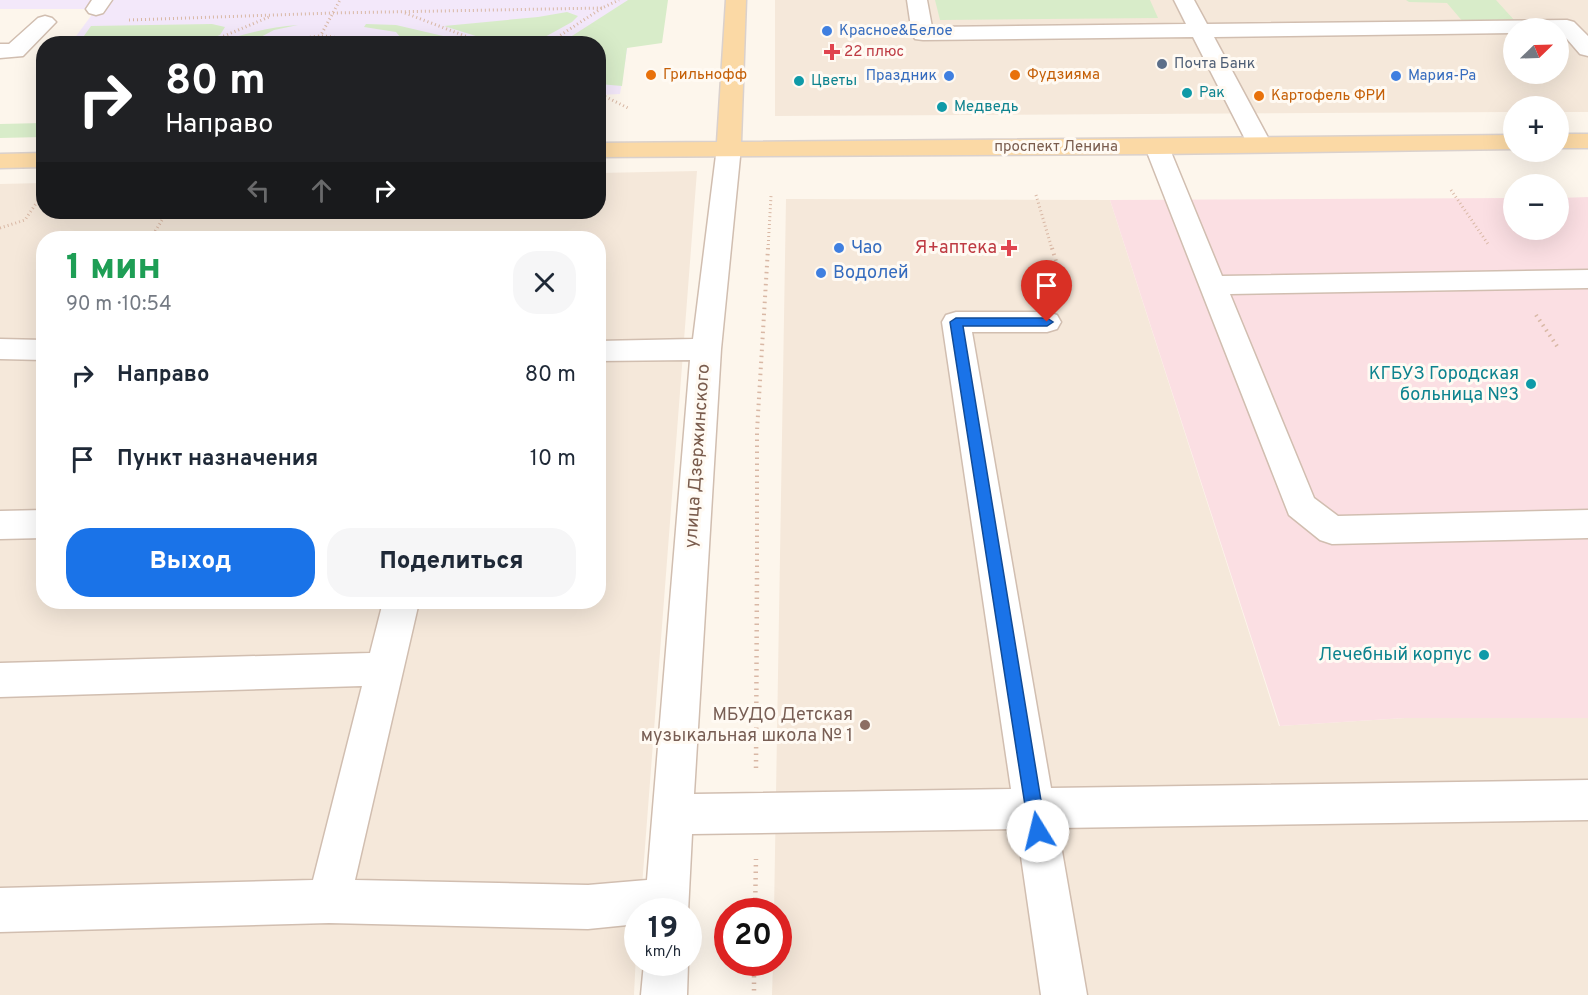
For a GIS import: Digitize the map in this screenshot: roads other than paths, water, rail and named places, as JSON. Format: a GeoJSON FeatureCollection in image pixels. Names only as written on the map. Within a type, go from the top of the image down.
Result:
{"type":"FeatureCollection","features":[{"type":"Feature","properties":{"kind":"main road","name":"улица Дзержинского"},"geometry":{"type":"LineString","coordinates":[[729,147],[736,0]]}},
{"type":"Feature","properties":{"kind":"main road"},"geometry":{"type":"LineString","coordinates":[[1569,141],[1588,141]]}},
{"type":"Feature","properties":{"kind":"main road","name":"проспект Ленина"},"geometry":{"type":"LineString","coordinates":[[606,150],[729,147],[1157,147],[1503,142]]}},
{"type":"Feature","properties":{"kind":"main road"},"geometry":{"type":"LineString","coordinates":[[0,161],[36,160]]}},
{"type":"Feature","properties":{"kind":"street"},"geometry":{"type":"LineString","coordinates":[[917,0],[923,34],[1578,26]]}},
{"type":"Feature","properties":{"kind":"street"},"geometry":{"type":"LineString","coordinates":[[1184,0],[1260,145]]}},
{"type":"Feature","properties":{"kind":"street"},"geometry":{"type":"LineString","coordinates":[[1547,7],[1578,26],[1588,49]]}},
{"type":"Feature","properties":{"kind":"street"},"geometry":{"type":"LineString","coordinates":[[0,51],[15,51],[45,22]]}},
{"type":"Feature","properties":{"kind":"street","name":"улица Дзержинского"},"geometry":{"type":"LineString","coordinates":[[667,898],[706,349],[729,147]]}},
{"type":"Feature","properties":{"kind":"street"},"geometry":{"type":"LineString","coordinates":[[1157,147],[1301,506],[1332,530],[1588,524]]}},
{"type":"Feature","properties":{"kind":"street"},"geometry":{"type":"LineString","coordinates":[[1211,285],[1588,279]]}},
{"type":"Feature","properties":{"kind":"street"},"geometry":{"type":"LineString","coordinates":[[1047,322],[956,322],[1064,995]]}},
{"type":"Feature","properties":{"kind":"street"},"geometry":{"type":"LineString","coordinates":[[0,349],[36,350]]}},
{"type":"Feature","properties":{"kind":"street"},"geometry":{"type":"LineString","coordinates":[[606,351],[706,349]]}},
{"type":"Feature","properties":{"kind":"street"},"geometry":{"type":"LineString","coordinates":[[0,525],[36,524]]}},
{"type":"Feature","properties":{"kind":"street"},"geometry":{"type":"LineString","coordinates":[[329,901],[399,609]]}},
{"type":"Feature","properties":{"kind":"street"},"geometry":{"type":"LineString","coordinates":[[0,680],[385,669]]}},
{"type":"Feature","properties":{"kind":"street"},"geometry":{"type":"LineString","coordinates":[[672,814],[1588,800]]}},
{"type":"Feature","properties":{"kind":"street"},"geometry":{"type":"LineString","coordinates":[[0,910],[329,901],[624,907]]}},
{"type":"Feature","properties":{"kind":"street"},"geometry":{"type":"LineString","coordinates":[[664,995],[665,976]]}},
{"type":"Feature","properties":{"kind":"place","name":"Красное&Белое"},"geometry":{"type":"Point","coordinates":[827,31]}},
{"type":"Feature","properties":{"kind":"place","name":"22 плюс"},"geometry":{"type":"Point","coordinates":[832,52]}},
{"type":"Feature","properties":{"kind":"place","name":"Почта Банк"},"geometry":{"type":"Point","coordinates":[1162,64]}},
{"type":"Feature","properties":{"kind":"place","name":"Грильнофф"},"geometry":{"type":"Point","coordinates":[651,75]}},
{"type":"Feature","properties":{"kind":"place","name":"Фудзияма"},"geometry":{"type":"Point","coordinates":[1015,75]}},
{"type":"Feature","properties":{"kind":"place","name":"Праздник"},"geometry":{"type":"Point","coordinates":[949,76]}},
{"type":"Feature","properties":{"kind":"place","name":"Мария-Ра"},"geometry":{"type":"Point","coordinates":[1396,76]}},
{"type":"Feature","properties":{"kind":"place","name":"Цветы"},"geometry":{"type":"Point","coordinates":[799,81]}},
{"type":"Feature","properties":{"kind":"place","name":"Рак"},"geometry":{"type":"Point","coordinates":[1187,93]}},
{"type":"Feature","properties":{"kind":"place","name":"Картофель ФРИ"},"geometry":{"type":"Point","coordinates":[1259,96]}},
{"type":"Feature","properties":{"kind":"place","name":"Медведь"},"geometry":{"type":"Point","coordinates":[942,107]}},
{"type":"Feature","properties":{"kind":"place","name":"Чао"},"geometry":{"type":"Point","coordinates":[839,248]}},
{"type":"Feature","properties":{"kind":"place","name":"Я+аптека"},"geometry":{"type":"Point","coordinates":[1009,248]}},
{"type":"Feature","properties":{"kind":"place","name":"Водолей"},"geometry":{"type":"Point","coordinates":[821,273]}},
{"type":"Feature","properties":{"kind":"place","name":"КГБУЗ Городская больница №3"},"geometry":{"type":"Point","coordinates":[1531,384]}},
{"type":"Feature","properties":{"kind":"place","name":"Лечебный корпус"},"geometry":{"type":"Point","coordinates":[1484,655]}},
{"type":"Feature","properties":{"kind":"place","name":"МБУДО Детская музыкальная школа № 1"},"geometry":{"type":"Point","coordinates":[865,725]}}]}
